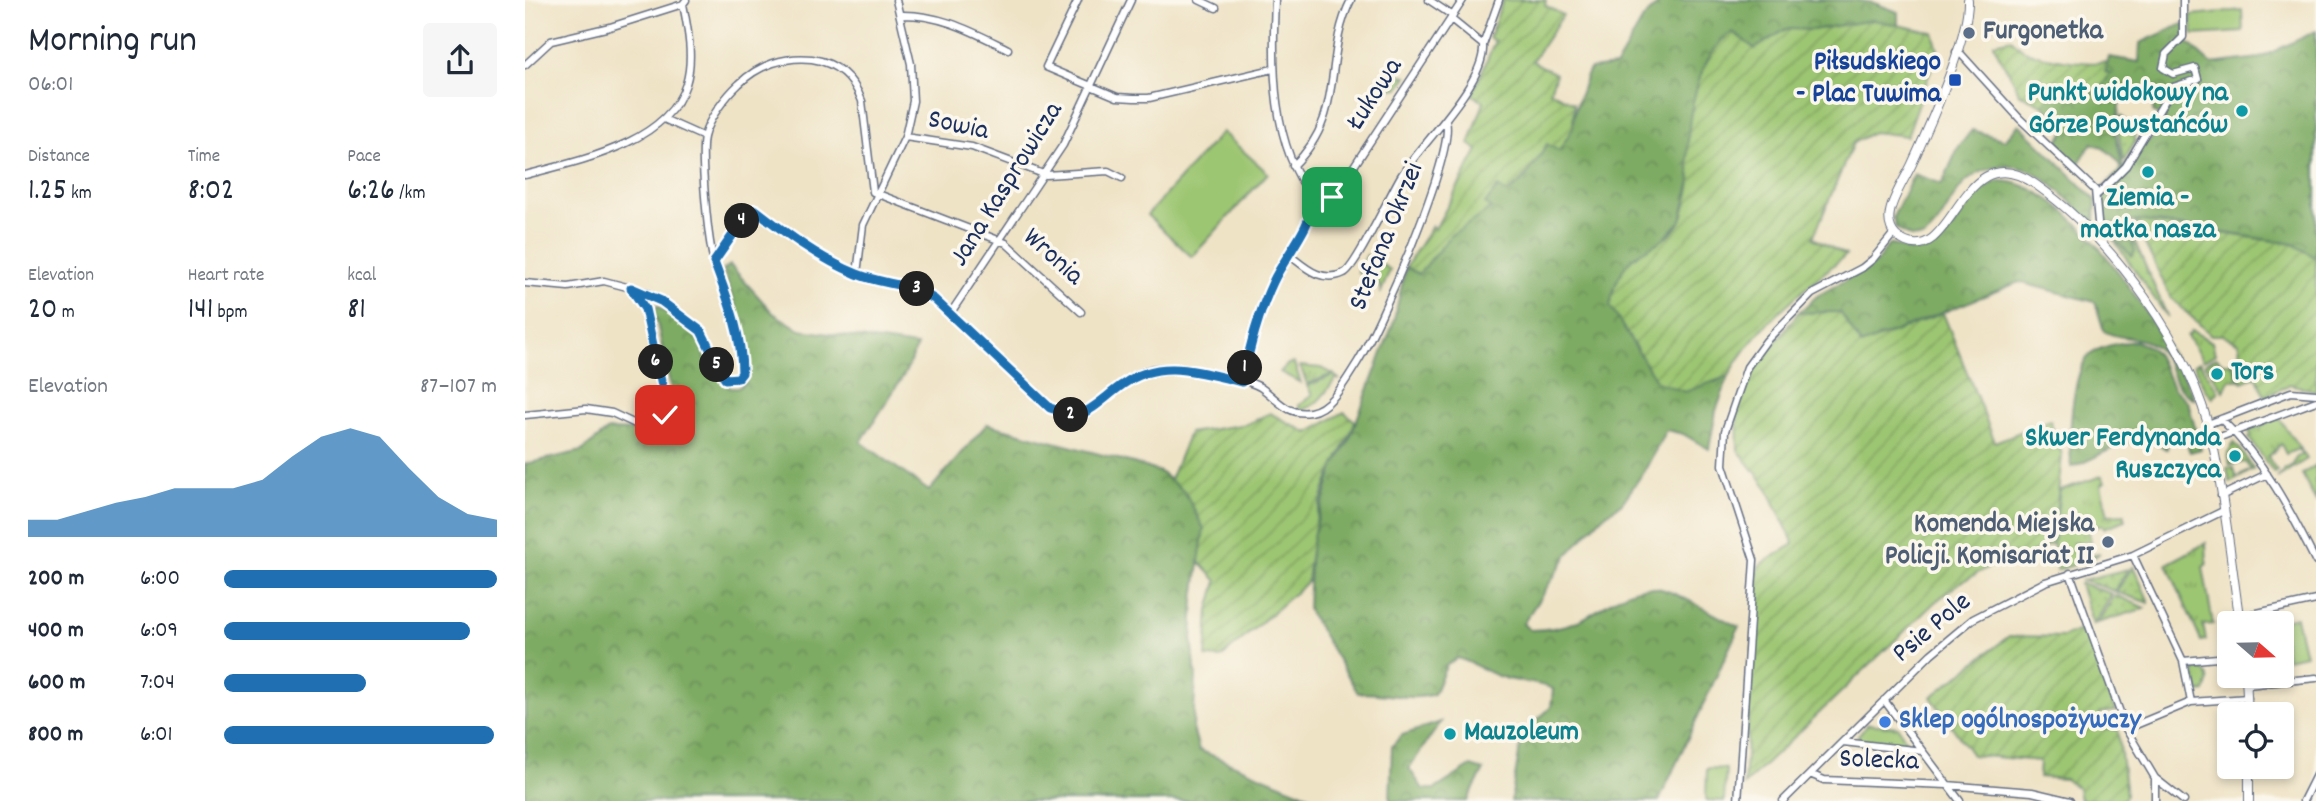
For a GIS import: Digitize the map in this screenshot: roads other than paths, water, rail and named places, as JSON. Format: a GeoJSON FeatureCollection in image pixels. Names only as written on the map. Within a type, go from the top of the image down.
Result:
{"type":"FeatureCollection","features":[{"type":"Feature","properties":{"kind":"street"},"geometry":{"type":"LineString","coordinates":[[857,274],[863,225],[905,137],[913,101],[913,82],[896,0]]}},
{"type":"Feature","properties":{"kind":"street"},"geometry":{"type":"LineString","coordinates":[[1078,0],[1046,67],[1091,88],[1117,97],[1149,98],[1273,69]]}},
{"type":"Feature","properties":{"kind":"street","name":"Jana Kasprowicza"},"geometry":{"type":"LineString","coordinates":[[950,314],[1046,175],[1091,88],[1131,0]]}},
{"type":"Feature","properties":{"kind":"street"},"geometry":{"type":"LineString","coordinates":[[1199,0],[1216,8]]}},
{"type":"Feature","properties":{"kind":"street"},"geometry":{"type":"LineString","coordinates":[[714,262],[750,210],[756,210],[813,251],[857,274],[917,289],[950,314],[1050,408],[1066,415],[1086,412],[1134,376],[1151,369],[1173,366],[1242,382],[1263,303],[1311,214],[1314,199],[1298,179],[1293,166],[1273,69],[1275,0]]}},
{"type":"Feature","properties":{"kind":"street"},"geometry":{"type":"LineString","coordinates":[[1293,166],[1328,114],[1341,30],[1351,0]]}},
{"type":"Feature","properties":{"kind":"street"},"geometry":{"type":"LineString","coordinates":[[1429,0],[1483,45]]}},
{"type":"Feature","properties":{"kind":"street","name":"Łukowa"},"geometry":{"type":"LineString","coordinates":[[1314,199],[1332,197],[1339,188],[1464,0]]}},
{"type":"Feature","properties":{"kind":"street"},"geometry":{"type":"LineString","coordinates":[[1446,121],[1474,76],[1499,0]]}},
{"type":"Feature","properties":{"kind":"street"},"geometry":{"type":"LineString","coordinates":[[1968,0],[1968,13],[1931,121],[1892,204],[1889,219],[1894,233],[1909,244],[1917,245],[1932,240],[1974,184],[1996,175],[2011,174],[2033,183],[2096,236],[2163,327],[2183,365],[2208,425],[2238,611]]}},
{"type":"Feature","properties":{"kind":"street"},"geometry":{"type":"LineString","coordinates":[[2098,194],[2120,174],[2167,93],[2177,84],[2193,83],[2198,79],[2196,68],[2173,74],[2163,68],[2166,54],[2183,37],[2183,0]]}},
{"type":"Feature","properties":{"kind":"street"},"geometry":{"type":"LineString","coordinates":[[525,65],[551,41],[599,31],[685,2],[688,71],[680,98],[666,120],[587,159],[525,175]]}},
{"type":"Feature","properties":{"kind":"street"},"geometry":{"type":"LineString","coordinates":[[900,15],[926,14],[960,26],[1009,49]]}},
{"type":"Feature","properties":{"kind":"street"},"geometry":{"type":"LineString","coordinates":[[1956,52],[1961,54],[2020,119],[2098,194],[2099,233],[2096,236]]}},
{"type":"Feature","properties":{"kind":"street"},"geometry":{"type":"LineString","coordinates":[[525,283],[568,287],[604,281],[631,288],[661,301],[701,331],[725,379],[738,378],[742,373],[742,362],[732,310],[714,262],[704,137],[723,101],[750,74],[783,60],[824,62],[844,72],[857,89],[862,101],[870,183],[877,195]]}},
{"type":"Feature","properties":{"kind":"street"},"geometry":{"type":"LineString","coordinates":[[666,120],[704,137]]}},
{"type":"Feature","properties":{"kind":"street","name":"Stefana Okrzei"},"geometry":{"type":"LineString","coordinates":[[1288,254],[1321,277],[1332,277],[1350,269],[1403,174],[1446,121]]}},
{"type":"Feature","properties":{"kind":"street","name":"Stefana Okrzei"},"geometry":{"type":"LineString","coordinates":[[1242,382],[1261,387],[1283,407],[1308,413],[1328,404],[1358,362],[1433,189],[1441,164],[1446,121]]}},
{"type":"Feature","properties":{"kind":"street","name":"Sowia"},"geometry":{"type":"LineString","coordinates":[[905,137],[972,147],[1046,175],[1108,171],[1122,178]]}},
{"type":"Feature","properties":{"kind":"street","name":"Wronia"},"geometry":{"type":"LineString","coordinates":[[877,195],[1006,243],[1081,312]]}},
{"type":"Feature","properties":{"kind":"street"},"geometry":{"type":"LineString","coordinates":[[1738,801],[1754,560],[1723,465],[1721,449],[1747,367],[1785,319],[1812,294],[1862,268],[1894,233]]}},
{"type":"Feature","properties":{"kind":"street"},"geometry":{"type":"LineString","coordinates":[[525,415],[597,411],[612,414],[646,429],[662,420],[666,407],[649,321],[645,309],[631,288]]}},
{"type":"Feature","properties":{"kind":"street"},"geometry":{"type":"LineString","coordinates":[[2208,425],[2291,392],[2316,394]]}},
{"type":"Feature","properties":{"kind":"street"},"geometry":{"type":"LineString","coordinates":[[2212,440],[2232,430],[2316,401]]}},
{"type":"Feature","properties":{"kind":"street"},"geometry":{"type":"LineString","coordinates":[[2221,419],[2267,474],[2284,499],[2316,562]]}},
{"type":"Feature","properties":{"kind":"street"},"geometry":{"type":"LineString","coordinates":[[2221,496],[2267,474]]}},
{"type":"Feature","properties":{"kind":"street","name":"Psie Pole"},"geometry":{"type":"LineString","coordinates":[[1783,801],[1884,699],[1973,619],[2021,593],[2070,573],[2133,555],[2223,511]]}},
{"type":"Feature","properties":{"kind":"street"},"geometry":{"type":"LineString","coordinates":[[2133,555],[2183,661],[2191,702]]}},
{"type":"Feature","properties":{"kind":"street"},"geometry":{"type":"LineString","coordinates":[[2070,573],[2126,729],[2155,778],[2184,801]]}},
{"type":"Feature","properties":{"kind":"street"},"geometry":{"type":"LineString","coordinates":[[2274,611],[2316,600]]}},
{"type":"Feature","properties":{"kind":"street"},"geometry":{"type":"LineString","coordinates":[[2183,661],[2217,658]]}},
{"type":"Feature","properties":{"kind":"street"},"geometry":{"type":"LineString","coordinates":[[2294,679],[2316,678]]}},
{"type":"Feature","properties":{"kind":"street"},"geometry":{"type":"LineString","coordinates":[[2247,688],[2248,702]]}},
{"type":"Feature","properties":{"kind":"street"},"geometry":{"type":"LineString","coordinates":[[2126,729],[2191,702],[2248,698]]}},
{"type":"Feature","properties":{"kind":"street"},"geometry":{"type":"LineString","coordinates":[[1884,699],[1960,801]]}},
{"type":"Feature","properties":{"kind":"street"},"geometry":{"type":"LineString","coordinates":[[1843,742],[1922,751]]}},
{"type":"Feature","properties":{"kind":"street","name":"Solecka"},"geometry":{"type":"LineString","coordinates":[[1810,774],[1824,780],[2032,792],[2070,801]]}},
{"type":"Feature","properties":{"kind":"street"},"geometry":{"type":"LineString","coordinates":[[2304,801],[2316,775]]}},
{"type":"Feature","properties":{"kind":"street"},"geometry":{"type":"LineString","coordinates":[[2155,778],[2155,801]]}},
{"type":"Feature","properties":{"kind":"street"},"geometry":{"type":"LineString","coordinates":[[2249,779],[2249,801]]}},
{"type":"Feature","properties":{"kind":"place","name":"Furgonetka"},"geometry":{"type":"Point","coordinates":[1969,33]}},
{"type":"Feature","properties":{"kind":"place","name":"Piłsudskiego - Plac Tuwima"},"geometry":{"type":"Point","coordinates":[1955,80]}},
{"type":"Feature","properties":{"kind":"place","name":"Punkt widokowy na Górze Powstańców"},"geometry":{"type":"Point","coordinates":[2242,111]}},
{"type":"Feature","properties":{"kind":"place","name":"Ziemia - matka nasza"},"geometry":{"type":"Point","coordinates":[2148,172]}},
{"type":"Feature","properties":{"kind":"place","name":"Tors"},"geometry":{"type":"Point","coordinates":[2217,374]}},
{"type":"Feature","properties":{"kind":"place","name":"Skwer Ferdynanda Ruszczyca"},"geometry":{"type":"Point","coordinates":[2235,456]}},
{"type":"Feature","properties":{"kind":"place","name":"Komenda Miejska Policji. Komisariat II"},"geometry":{"type":"Point","coordinates":[2108,542]}},
{"type":"Feature","properties":{"kind":"place","name":"Sklep ogólnospożywczy"},"geometry":{"type":"Point","coordinates":[1885,722]}},
{"type":"Feature","properties":{"kind":"place","name":"Mauzoleum"},"geometry":{"type":"Point","coordinates":[1450,734]}}]}
